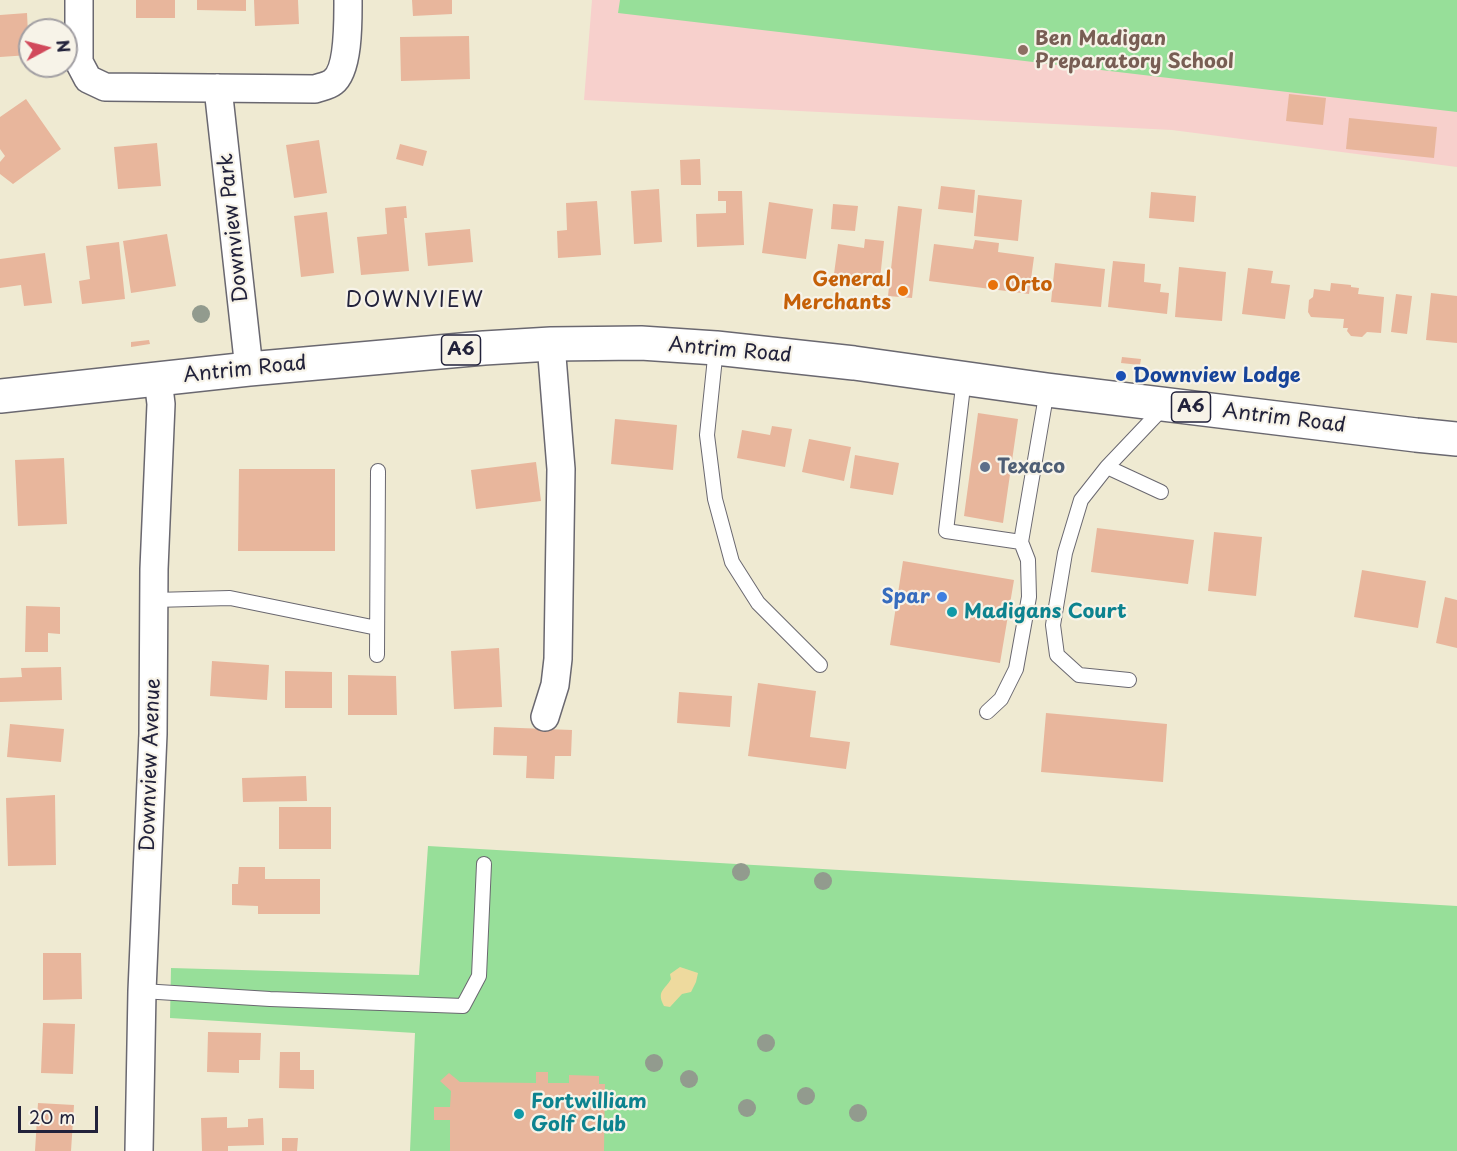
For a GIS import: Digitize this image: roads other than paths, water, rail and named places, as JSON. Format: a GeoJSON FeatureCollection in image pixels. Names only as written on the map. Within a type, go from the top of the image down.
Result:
{"type":"FeatureCollection","features":[{"type":"Feature","properties":{"kind":"main road","name":"Antrim Road"},"geometry":{"type":"LineString","coordinates":[[0,396],[249,369],[551,344],[641,343],[716,348],[854,363],[1047,390],[1457,439]]}},
{"type":"Feature","properties":{"kind":"street"},"geometry":{"type":"LineString","coordinates":[[79,0],[79,62],[88,78],[105,87],[218,88],[315,88],[333,82],[341,70],[347,48],[348,0]]}},
{"type":"Feature","properties":{"kind":"street","name":"Downview Park"},"geometry":{"type":"LineString","coordinates":[[218,88],[249,369]]}},
{"type":"Feature","properties":{"kind":"street"},"geometry":{"type":"LineString","coordinates":[[546,717],[555,686],[558,659],[561,469],[551,344]]}},
{"type":"Feature","properties":{"kind":"street","name":"Downview Avenue"},"geometry":{"type":"LineString","coordinates":[[139,1151],[142,991],[153,734],[154,569],[161,404],[158,380]]}},
{"type":"Feature","properties":{"kind":"lane"},"geometry":{"type":"LineString","coordinates":[[716,348],[708,435],[715,499],[732,562],[759,603],[820,665]]}},
{"type":"Feature","properties":{"kind":"lane"},"geometry":{"type":"LineString","coordinates":[[964,378],[946,531],[1021,542]]}},
{"type":"Feature","properties":{"kind":"lane"},"geometry":{"type":"LineString","coordinates":[[987,712],[1001,699],[1016,669],[1029,597],[1028,560],[1021,542],[1047,390]]}},
{"type":"Feature","properties":{"kind":"lane"},"geometry":{"type":"LineString","coordinates":[[1129,680],[1079,675],[1057,655],[1053,625],[1065,553],[1081,500],[1107,467],[1167,404]]}},
{"type":"Feature","properties":{"kind":"lane"},"geometry":{"type":"LineString","coordinates":[[1107,467],[1161,492]]}},
{"type":"Feature","properties":{"kind":"lane"},"geometry":{"type":"LineString","coordinates":[[377,655],[378,471]]}},
{"type":"Feature","properties":{"kind":"lane"},"geometry":{"type":"LineString","coordinates":[[154,600],[230,598],[377,628]]}},
{"type":"Feature","properties":{"kind":"lane"},"geometry":{"type":"LineString","coordinates":[[142,991],[270,999],[463,1006],[479,976],[484,864]]}},
{"type":"Feature","properties":{"kind":"place","name":"Ben Madigan Preparatory School"},"geometry":{"type":"Point","coordinates":[1023,50]}},
{"type":"Feature","properties":{"kind":"place","name":"Orto"},"geometry":{"type":"Point","coordinates":[993,285]}},
{"type":"Feature","properties":{"kind":"place","name":"General Merchants"},"geometry":{"type":"Point","coordinates":[903,291]}},
{"type":"Feature","properties":{"kind":"place","name":"Downview Lodge"},"geometry":{"type":"Point","coordinates":[1121,376]}},
{"type":"Feature","properties":{"kind":"place","name":"Texaco"},"geometry":{"type":"Point","coordinates":[985,467]}},
{"type":"Feature","properties":{"kind":"place","name":"Spar"},"geometry":{"type":"Point","coordinates":[942,597]}},
{"type":"Feature","properties":{"kind":"place","name":"Madigans Court"},"geometry":{"type":"Point","coordinates":[952,612]}},
{"type":"Feature","properties":{"kind":"place","name":"Fortwilliam Golf Club"},"geometry":{"type":"Point","coordinates":[519,1114]}},
{"type":"Feature","properties":{"kind":"district","name":"DOWNVIEW"},"geometry":{"type":"Point","coordinates":[415,301]}}]}
